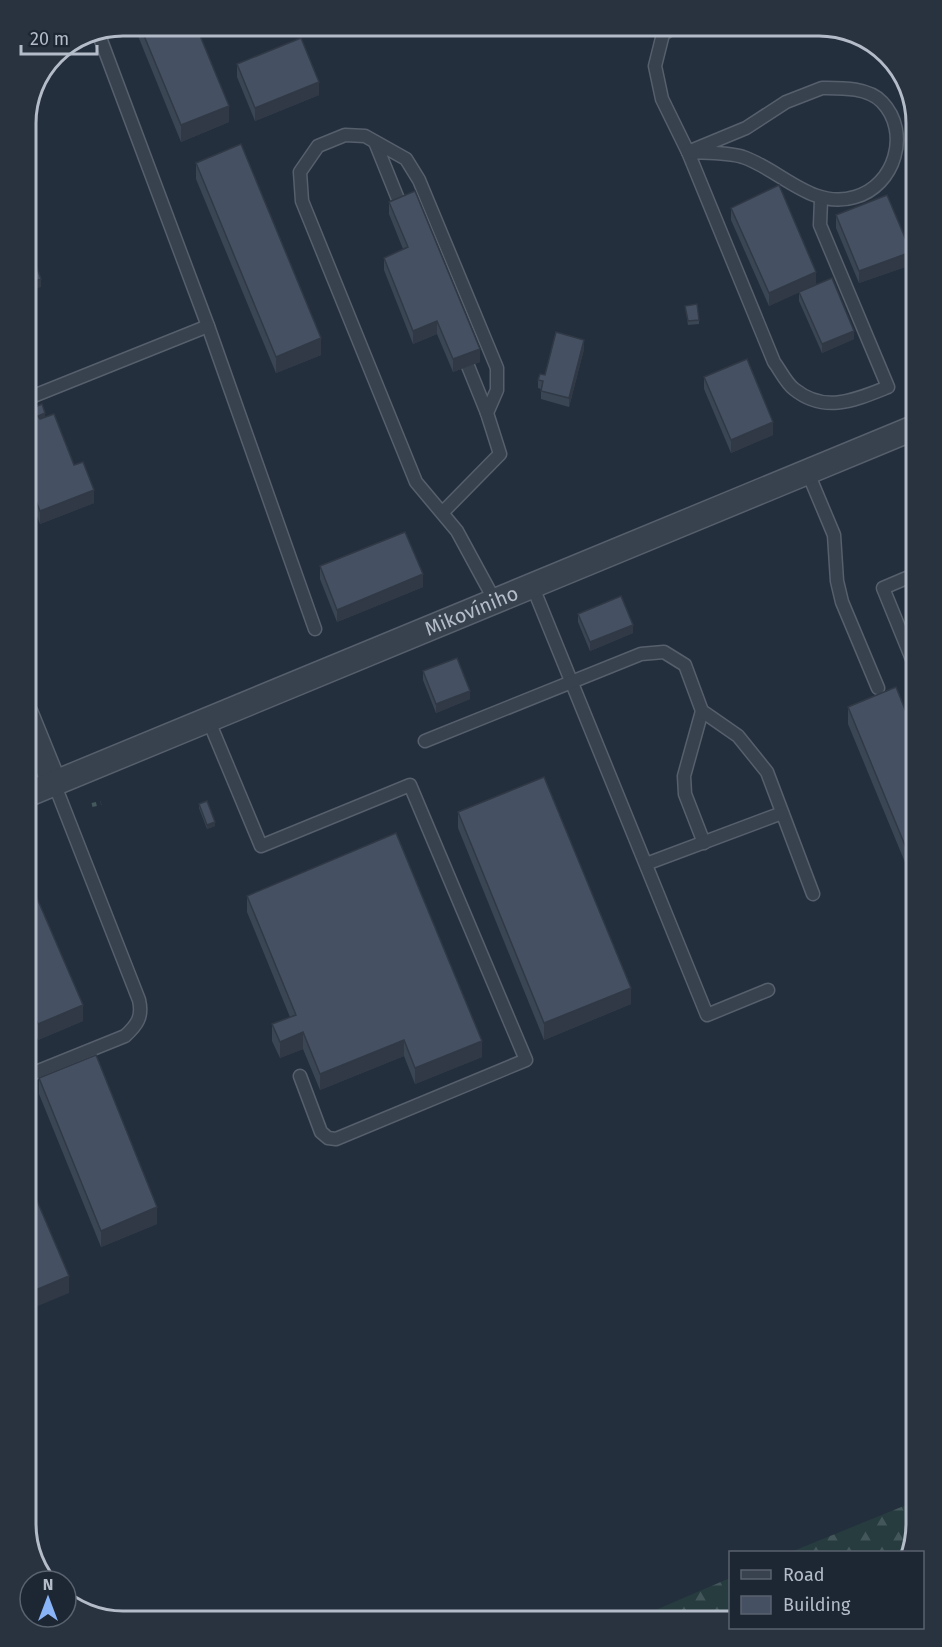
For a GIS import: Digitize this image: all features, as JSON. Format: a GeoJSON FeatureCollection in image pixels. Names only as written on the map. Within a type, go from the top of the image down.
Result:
{"type":"FeatureCollection","features":[{"type":"Feature","properties":{"kind":"street","name":"Mikovíniho"},"geometry":{"type":"LineString","coordinates":[[36,791],[906,431]]}},
{"type":"Feature","properties":{"kind":"street"},"geometry":{"type":"LineString","coordinates":[[36,739],[54,783]]}},
{"type":"Feature","properties":{"kind":"lane"},"geometry":{"type":"LineString","coordinates":[[662,36],[655,66],[662,99],[688,152],[774,362],[793,388],[816,402],[847,403],[888,387],[820,225],[821,200]]}},
{"type":"Feature","properties":{"kind":"lane"},"geometry":{"type":"LineString","coordinates":[[101,40],[208,326],[315,629]]}},
{"type":"Feature","properties":{"kind":"lane"},"geometry":{"type":"LineString","coordinates":[[822,88],[854,89],[882,100],[896,123],[896,154],[882,182],[855,197],[821,200],[742,157],[688,152],[746,128],[786,102],[822,88]]}},
{"type":"Feature","properties":{"kind":"lane"},"geometry":{"type":"LineString","coordinates":[[487,413],[497,390],[497,368],[419,180],[406,159],[365,136],[345,135],[318,146],[300,172],[302,201],[416,482],[457,531],[495,601]]}},
{"type":"Feature","properties":{"kind":"lane"},"geometry":{"type":"LineString","coordinates":[[375,142],[402,209]]}},
{"type":"Feature","properties":{"kind":"lane"},"geometry":{"type":"LineString","coordinates":[[36,395],[208,326]]}},
{"type":"Feature","properties":{"kind":"lane"},"geometry":{"type":"LineString","coordinates":[[442,513],[500,454],[468,366]]}},
{"type":"Feature","properties":{"kind":"lane"},"geometry":{"type":"LineString","coordinates":[[808,473],[834,535],[837,581],[843,602],[878,688]]}},
{"type":"Feature","properties":{"kind":"lane"},"geometry":{"type":"LineString","coordinates":[[906,578],[883,588],[906,644]]}},
{"type":"Feature","properties":{"kind":"lane"},"geometry":{"type":"LineString","coordinates":[[532,585],[706,1016],[768,990]]}},
{"type":"Feature","properties":{"kind":"lane"},"geometry":{"type":"LineString","coordinates":[[425,741],[641,654],[664,652],[685,665],[702,711],[738,736],[767,772],[813,894]]}},
{"type":"Feature","properties":{"kind":"lane"},"geometry":{"type":"LineString","coordinates":[[702,711],[684,776],[685,794],[704,843]]}},
{"type":"Feature","properties":{"kind":"lane"},"geometry":{"type":"LineString","coordinates":[[208,719],[261,846],[410,785],[526,1060],[336,1139],[328,1138],[321,1132],[300,1076]]}},
{"type":"Feature","properties":{"kind":"lane"},"geometry":{"type":"LineString","coordinates":[[36,1072],[125,1036],[135,1027],[142,1012],[54,783]]}},
{"type":"Feature","properties":{"kind":"lane"},"geometry":{"type":"LineString","coordinates":[[646,864],[782,813]]}},
{"type":"Feature","properties":{"kind":"path"},"geometry":{"type":"LineString","coordinates":[[92,805],[101,802]]}},
{"type":"Feature","properties":{"kind":"green space"},"geometry":{"type":"Polygon","coordinates":[[[906,1505],[905,1535],[901,1551],[793,1551],[906,1505]]]}},
{"type":"Feature","properties":{"kind":"green space"},"geometry":{"type":"Polygon","coordinates":[[[729,1578],[729,1611],[653,1611],[729,1578]]]}},
{"type":"Feature","properties":{"kind":"building"},"geometry":{"type":"Polygon","coordinates":[[[144,36],[200,36],[229,106],[181,125],[144,36]]]}},
{"type":"Feature","properties":{"kind":"building"},"geometry":{"type":"Polygon","coordinates":[[[301,38],[319,82],[255,108],[237,64],[301,38]]]}},
{"type":"Feature","properties":{"kind":"building"},"geometry":{"type":"Polygon","coordinates":[[[241,144],[321,338],[276,357],[196,163],[241,144]]]}},
{"type":"Feature","properties":{"kind":"building"},"geometry":{"type":"Polygon","coordinates":[[[779,185],[816,272],[769,293],[731,208],[779,185]]]}},
{"type":"Feature","properties":{"kind":"building"},"geometry":{"type":"Polygon","coordinates":[[[415,191],[480,349],[453,359],[437,321],[413,331],[384,258],[408,247],[389,202],[415,191]]]}},
{"type":"Feature","properties":{"kind":"building"},"geometry":{"type":"Polygon","coordinates":[[[887,195],[906,240],[906,254],[859,271],[836,215],[887,195]]]}},
{"type":"Feature","properties":{"kind":"building"},"geometry":{"type":"Polygon","coordinates":[[[36,266],[41,279],[36,281],[36,266]]]}},
{"type":"Feature","properties":{"kind":"building"},"geometry":{"type":"Polygon","coordinates":[[[832,278],[854,331],[822,344],[799,292],[832,278]]]}},
{"type":"Feature","properties":{"kind":"building"},"geometry":{"type":"Polygon","coordinates":[[[697,304],[699,320],[688,321],[685,306],[697,304]]]}},
{"type":"Feature","properties":{"kind":"building"},"geometry":{"type":"Polygon","coordinates":[[[556,332],[584,340],[569,398],[541,391],[543,381],[538,380],[540,374],[545,375],[556,332]]]}},
{"type":"Feature","properties":{"kind":"building"},"geometry":{"type":"Polygon","coordinates":[[[747,359],[773,422],[731,440],[704,377],[747,359]]]}},
{"type":"Feature","properties":{"kind":"building"},"geometry":{"type":"Polygon","coordinates":[[[42,404],[45,413],[38,416],[40,419],[54,414],[74,465],[83,462],[94,490],[40,511],[36,501],[36,407],[42,404]]]}},
{"type":"Feature","properties":{"kind":"building"},"geometry":{"type":"Polygon","coordinates":[[[405,532],[423,574],[337,610],[320,566],[405,532]]]}},
{"type":"Feature","properties":{"kind":"building"},"geometry":{"type":"Polygon","coordinates":[[[621,596],[633,625],[590,642],[578,614],[621,596]]]}},
{"type":"Feature","properties":{"kind":"building"},"geometry":{"type":"Polygon","coordinates":[[[457,658],[470,691],[436,704],[423,671],[457,658]]]}},
{"type":"Feature","properties":{"kind":"building"},"geometry":{"type":"Polygon","coordinates":[[[896,687],[906,712],[906,848],[848,707],[896,687]]]}},
{"type":"Feature","properties":{"kind":"building"},"geometry":{"type":"Polygon","coordinates":[[[544,777],[631,988],[544,1023],[458,812],[544,777]]]}},
{"type":"Feature","properties":{"kind":"building"},"geometry":{"type":"Polygon","coordinates":[[[207,801],[215,822],[207,825],[199,804],[207,801]]]}},
{"type":"Feature","properties":{"kind":"building"},"geometry":{"type":"Polygon","coordinates":[[[396,833],[482,1041],[415,1068],[404,1040],[320,1074],[303,1032],[280,1042],[272,1024],[296,1015],[247,896],[396,833]]]}},
{"type":"Feature","properties":{"kind":"building"},"geometry":{"type":"Polygon","coordinates":[[[36,896],[83,1005],[38,1024],[36,1019],[36,896]]]}},
{"type":"Feature","properties":{"kind":"building"},"geometry":{"type":"Polygon","coordinates":[[[96,1055],[157,1207],[101,1231],[39,1078],[96,1055]]]}},
{"type":"Feature","properties":{"kind":"building"},"geometry":{"type":"Polygon","coordinates":[[[36,1198],[69,1276],[36,1290],[36,1198]]]}}]}
